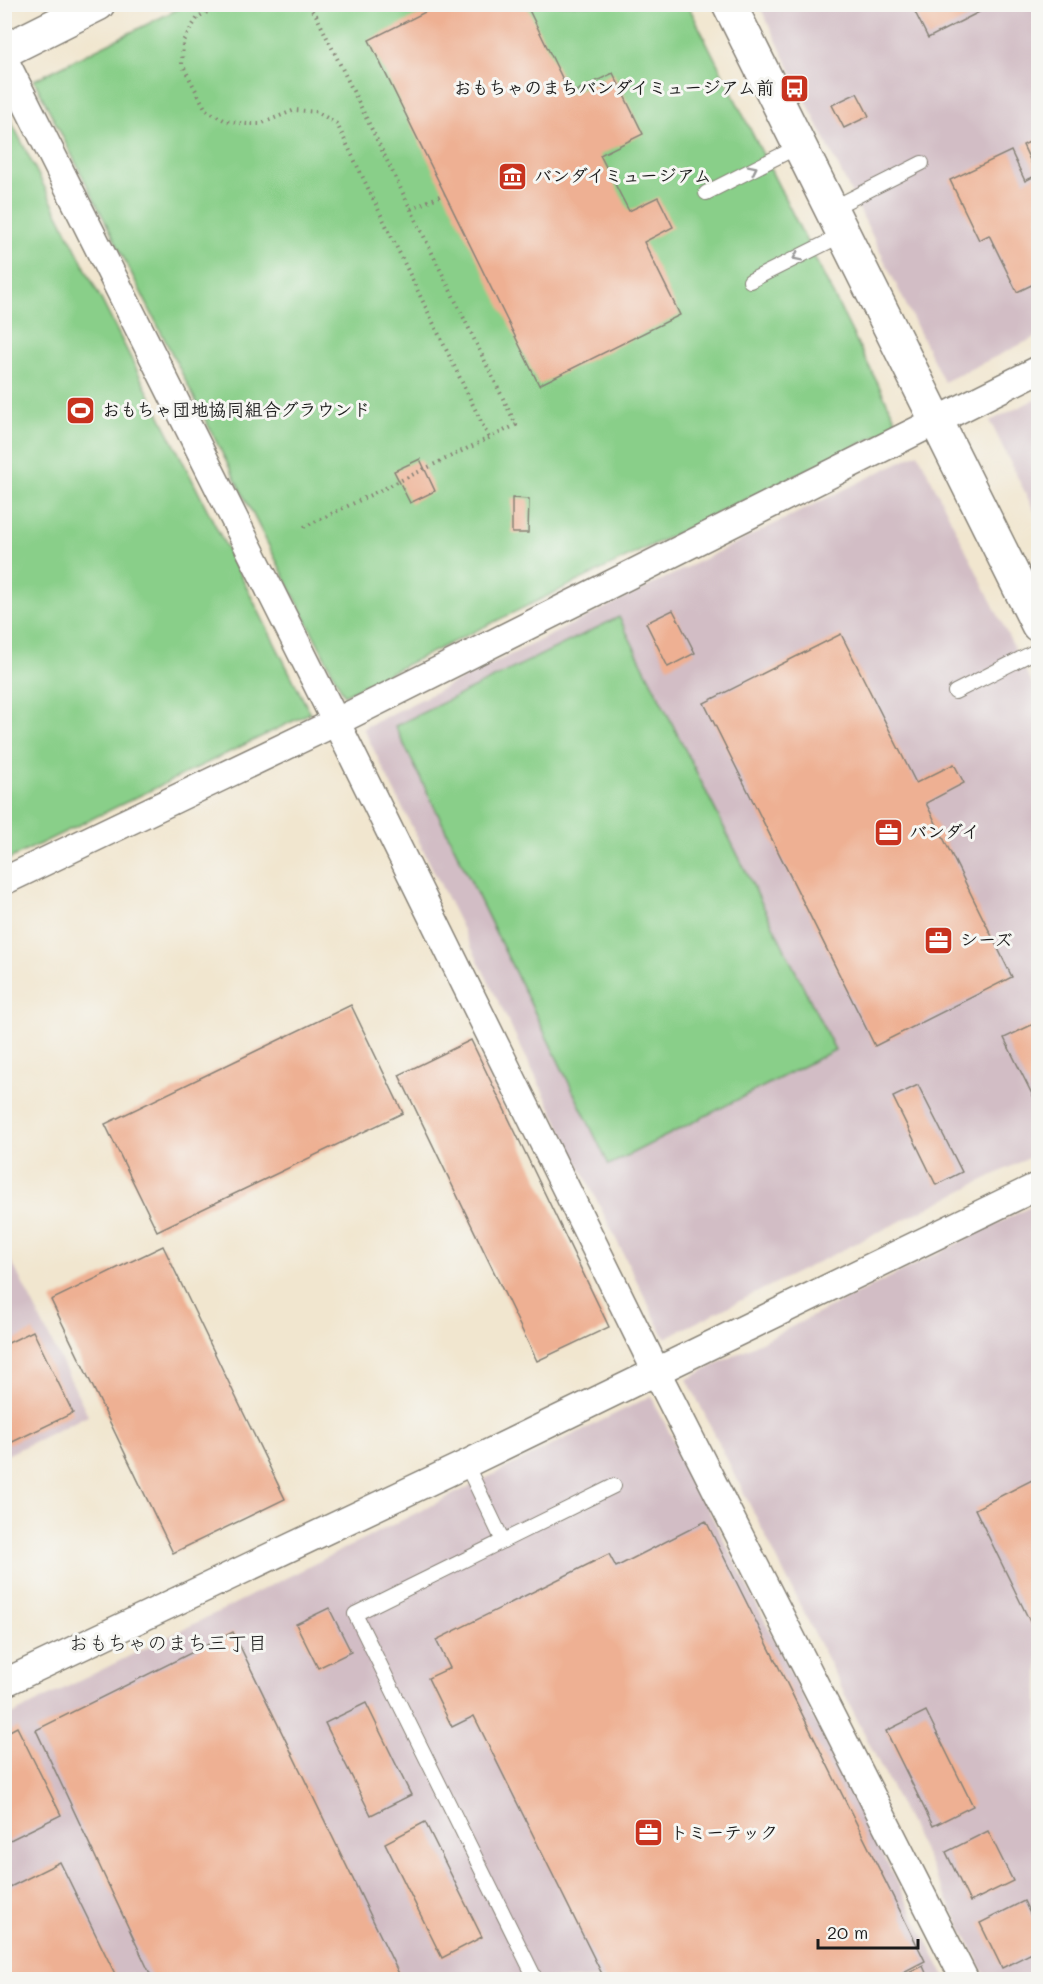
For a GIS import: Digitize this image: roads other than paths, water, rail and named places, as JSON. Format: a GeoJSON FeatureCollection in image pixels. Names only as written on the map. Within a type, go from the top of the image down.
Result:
{"type":"FeatureCollection","features":[{"type":"Feature","properties":{"kind":"street"},"geometry":{"type":"LineString","coordinates":[[4,51],[98,4]]}},
{"type":"Feature","properties":{"kind":"street"},"geometry":{"type":"LineString","coordinates":[[729,4],[1038,625]]}},
{"type":"Feature","properties":{"kind":"street"},"geometry":{"type":"LineString","coordinates":[[4,59],[336,722],[656,1371],[965,1980]]}},
{"type":"Feature","properties":{"kind":"street"},"geometry":{"type":"LineString","coordinates":[[4,881],[336,722],[1038,370]]}},
{"type":"Feature","properties":{"kind":"street"},"geometry":{"type":"LineString","coordinates":[[4,1683],[466,1464],[1038,1186]]}},
{"type":"Feature","properties":{"kind":"lane"},"geometry":{"type":"LineString","coordinates":[[705,193],[800,146]]}},
{"type":"Feature","properties":{"kind":"lane"},"geometry":{"type":"LineString","coordinates":[[750,281],[922,163]]}},
{"type":"Feature","properties":{"kind":"lane"},"geometry":{"type":"LineString","coordinates":[[956,692],[1038,650]]}},
{"type":"Feature","properties":{"kind":"lane"},"geometry":{"type":"LineString","coordinates":[[466,1464],[503,1540]]}},
{"type":"Feature","properties":{"kind":"lane"},"geometry":{"type":"LineString","coordinates":[[536,1980],[355,1614],[614,1486]]}},
{"type":"Feature","properties":{"kind":"place","name":"おもちゃのまちバンダイミュージアム前"},"geometry":{"type":"Point","coordinates":[795,88]}},
{"type":"Feature","properties":{"kind":"place","name":"バンダイミュージアム"},"geometry":{"type":"Point","coordinates":[513,176]}},
{"type":"Feature","properties":{"kind":"place","name":"おもちゃ団地協同組合グラウンド"},"geometry":{"type":"Point","coordinates":[81,410]}},
{"type":"Feature","properties":{"kind":"place","name":"バンダイ"},"geometry":{"type":"Point","coordinates":[888,832]}},
{"type":"Feature","properties":{"kind":"place","name":"シーズ"},"geometry":{"type":"Point","coordinates":[939,940]}},
{"type":"Feature","properties":{"kind":"place","name":"トミーテック"},"geometry":{"type":"Point","coordinates":[649,1833]}},
{"type":"Feature","properties":{"kind":"district","name":"おもちゃのまち三丁目"},"geometry":{"type":"Point","coordinates":[168,1643]}}]}
